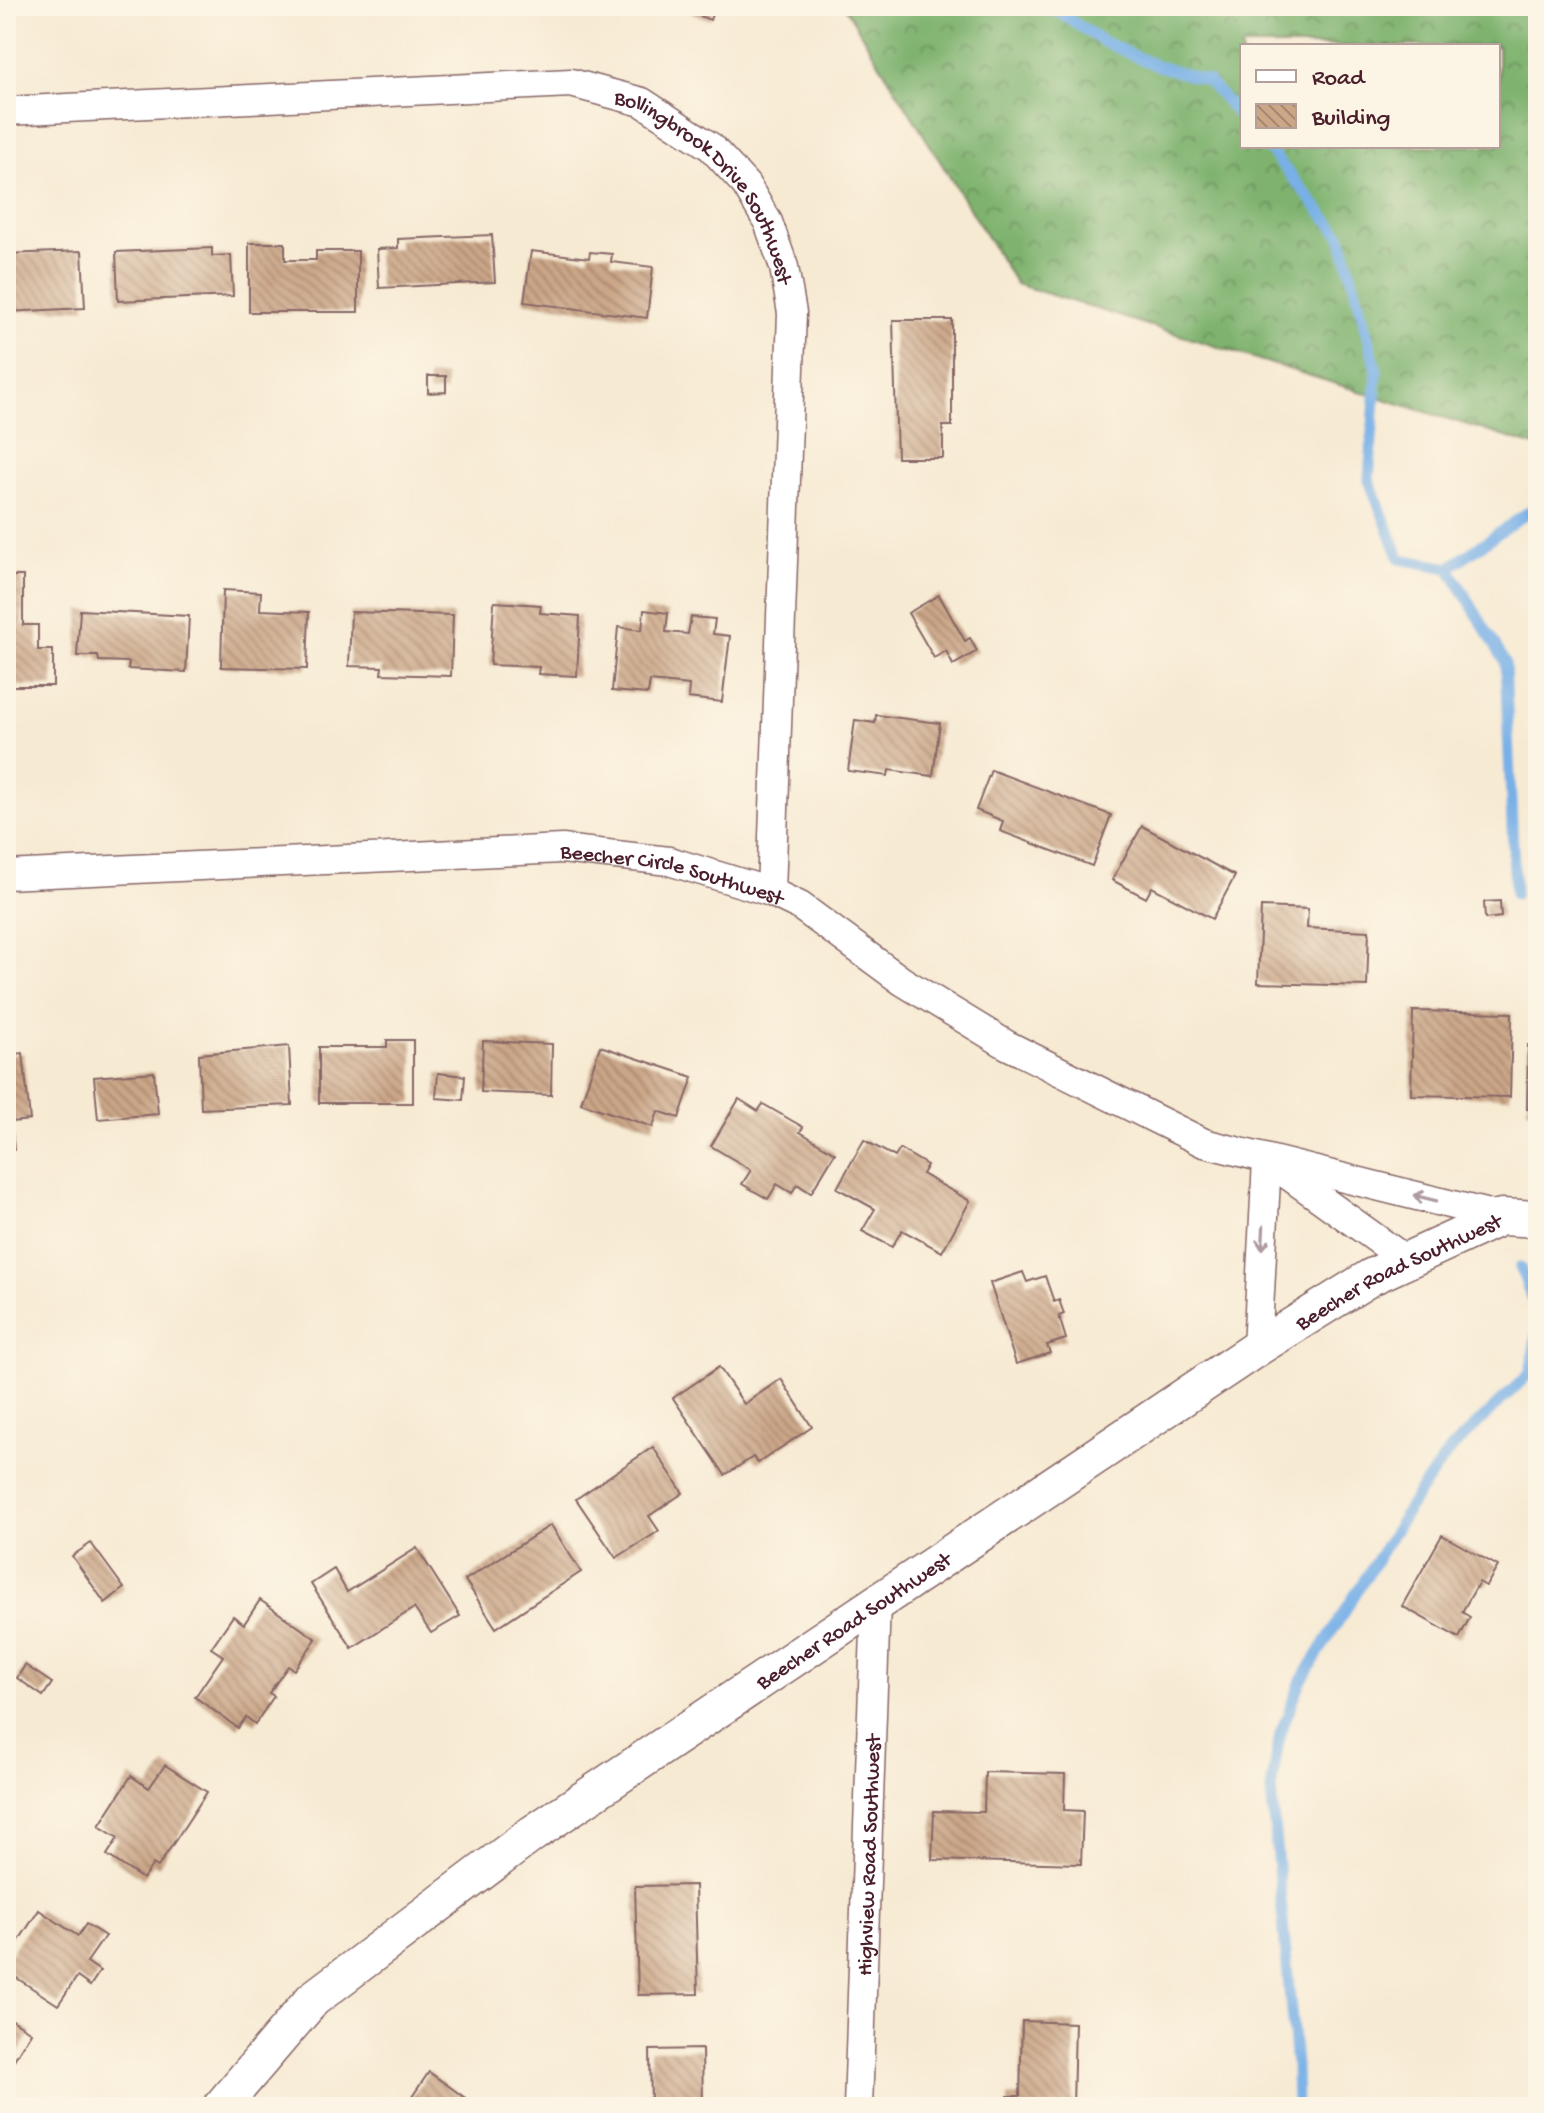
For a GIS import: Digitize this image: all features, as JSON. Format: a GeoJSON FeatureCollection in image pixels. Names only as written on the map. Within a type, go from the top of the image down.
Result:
{"type":"FeatureCollection","features":[{"type":"Feature","properties":{"kind":"street","name":"Bollingbrook Drive Southwest"},"geometry":{"type":"LineString","coordinates":[[6,111],[571,83],[642,102],[711,147],[746,185],[768,222],[784,267],[792,313],[771,892]]}},
{"type":"Feature","properties":{"kind":"street","name":"Beecher Circle Southwest"},"geometry":{"type":"LineString","coordinates":[[6,875],[562,849],[669,861],[771,892],[800,906],[902,981],[1007,1045],[1204,1143],[1501,1217]]}},
{"type":"Feature","properties":{"kind":"street","name":"Beecher Circle Southwest"},"geometry":{"type":"LineString","coordinates":[[1267,1161],[1406,1260]]}},
{"type":"Feature","properties":{"kind":"street"},"geometry":{"type":"LineString","coordinates":[[1257,1348],[1267,1161]]}},
{"type":"Feature","properties":{"kind":"street","name":"Beecher Road Southwest"},"geometry":{"type":"LineString","coordinates":[[221,2107],[313,1999],[532,1834],[1257,1348],[1371,1277],[1501,1217],[1538,1219]]}},
{"type":"Feature","properties":{"kind":"street","name":"Highview Road Southwest"},"geometry":{"type":"LineString","coordinates":[[858,2107],[876,1603]]}},
{"type":"Feature","properties":{"kind":"green space"},"geometry":{"type":"Polygon","coordinates":[[[844,6],[1538,6],[1538,447],[1016,284],[844,6]]]}},
{"type":"Feature","properties":{"kind":"building"},"geometry":{"type":"Polygon","coordinates":[[[674,6],[715,6],[710,20],[674,6]]]}},
{"type":"Feature","properties":{"kind":"building"},"geometry":{"type":"Polygon","coordinates":[[[492,235],[495,282],[379,288],[377,249],[398,248],[398,239],[492,235]]]}},
{"type":"Feature","properties":{"kind":"building"},"geometry":{"type":"Polygon","coordinates":[[[249,243],[285,243],[285,260],[316,260],[316,251],[358,251],[358,312],[249,312],[249,243]]]}},
{"type":"Feature","properties":{"kind":"building"},"geometry":{"type":"Polygon","coordinates":[[[212,248],[212,256],[231,255],[233,296],[118,301],[116,252],[212,248]]]}},
{"type":"Feature","properties":{"kind":"building"},"geometry":{"type":"Polygon","coordinates":[[[82,251],[85,308],[6,312],[6,254],[82,251]]]}},
{"type":"Feature","properties":{"kind":"building"},"geometry":{"type":"Polygon","coordinates":[[[531,251],[589,258],[590,252],[612,254],[611,262],[653,267],[647,318],[524,302],[531,251]]]}},
{"type":"Feature","properties":{"kind":"building"},"geometry":{"type":"Polygon","coordinates":[[[893,320],[952,320],[952,426],[943,426],[943,458],[897,458],[893,320]]]}},
{"type":"Feature","properties":{"kind":"building"},"geometry":{"type":"Polygon","coordinates":[[[428,376],[446,376],[446,392],[428,393],[428,376]]]}},
{"type":"Feature","properties":{"kind":"building"},"geometry":{"type":"Polygon","coordinates":[[[6,576],[23,576],[23,625],[38,625],[38,650],[53,650],[53,686],[6,686],[6,576]]]}},
{"type":"Feature","properties":{"kind":"building"},"geometry":{"type":"Polygon","coordinates":[[[223,590],[261,592],[260,610],[309,612],[307,669],[221,667],[223,590]]]}},
{"type":"Feature","properties":{"kind":"building"},"geometry":{"type":"Polygon","coordinates":[[[939,595],[965,641],[970,638],[977,651],[953,665],[946,651],[934,658],[908,613],[939,595]]]}},
{"type":"Feature","properties":{"kind":"building"},"geometry":{"type":"Polygon","coordinates":[[[494,602],[541,605],[540,613],[580,616],[577,676],[538,674],[539,667],[490,665],[494,602]]]}},
{"type":"Feature","properties":{"kind":"building"},"geometry":{"type":"Polygon","coordinates":[[[80,610],[189,616],[186,672],[128,669],[129,662],[99,661],[98,656],[77,656],[80,610]]]}},
{"type":"Feature","properties":{"kind":"building"},"geometry":{"type":"Polygon","coordinates":[[[644,610],[668,613],[666,632],[688,634],[691,617],[715,619],[713,634],[730,636],[722,702],[688,698],[689,685],[650,681],[648,694],[612,691],[618,627],[642,630],[644,610]]]}},
{"type":"Feature","properties":{"kind":"building"},"geometry":{"type":"Polygon","coordinates":[[[351,612],[453,615],[451,676],[381,674],[382,667],[349,666],[351,612]]]}},
{"type":"Feature","properties":{"kind":"building"},"geometry":{"type":"Polygon","coordinates":[[[876,715],[940,723],[933,776],[889,770],[888,776],[848,771],[855,720],[875,723],[876,715]]]}},
{"type":"Feature","properties":{"kind":"building"},"geometry":{"type":"Polygon","coordinates":[[[991,770],[1111,815],[1092,866],[1000,831],[1003,821],[976,810],[991,770]]]}},
{"type":"Feature","properties":{"kind":"building"},"geometry":{"type":"Polygon","coordinates":[[[1142,826],[1235,876],[1212,919],[1152,887],[1146,898],[1112,880],[1142,826]]]}},
{"type":"Feature","properties":{"kind":"building"},"geometry":{"type":"Polygon","coordinates":[[[1500,901],[1501,917],[1485,919],[1484,902],[1500,901]]]}},
{"type":"Feature","properties":{"kind":"building"},"geometry":{"type":"Polygon","coordinates":[[[1261,907],[1308,909],[1307,928],[1369,931],[1367,986],[1258,983],[1261,907]]]}},
{"type":"Feature","properties":{"kind":"building"},"geometry":{"type":"Polygon","coordinates":[[[1413,1011],[1512,1013],[1510,1097],[1411,1095],[1413,1011]]]}},
{"type":"Feature","properties":{"kind":"building"},"geometry":{"type":"Polygon","coordinates":[[[387,1040],[413,1040],[413,1103],[319,1103],[319,1047],[387,1047],[387,1040]]]}},
{"type":"Feature","properties":{"kind":"building"},"geometry":{"type":"Polygon","coordinates":[[[483,1041],[552,1044],[551,1095],[481,1092],[483,1041]]]}},
{"type":"Feature","properties":{"kind":"building"},"geometry":{"type":"Polygon","coordinates":[[[1528,1045],[1538,1045],[1538,1110],[1527,1109],[1528,1045]]]}},
{"type":"Feature","properties":{"kind":"building"},"geometry":{"type":"Polygon","coordinates":[[[289,1046],[292,1105],[201,1109],[199,1054],[289,1046]]]}},
{"type":"Feature","properties":{"kind":"building"},"geometry":{"type":"Polygon","coordinates":[[[600,1046],[693,1077],[679,1118],[658,1111],[653,1127],[581,1103],[600,1046]]]}},
{"type":"Feature","properties":{"kind":"building"},"geometry":{"type":"Polygon","coordinates":[[[23,1053],[30,1120],[11,1122],[14,1150],[6,1151],[6,1055],[23,1053]]]}},
{"type":"Feature","properties":{"kind":"building"},"geometry":{"type":"Polygon","coordinates":[[[154,1072],[158,1114],[98,1119],[94,1077],[154,1072]]]}},
{"type":"Feature","properties":{"kind":"building"},"geometry":{"type":"Polygon","coordinates":[[[438,1073],[465,1076],[463,1100],[436,1098],[438,1073]]]}},
{"type":"Feature","properties":{"kind":"building"},"geometry":{"type":"Polygon","coordinates":[[[739,1099],[758,1111],[763,1104],[803,1127],[800,1132],[835,1153],[811,1193],[797,1184],[792,1193],[777,1184],[768,1199],[742,1184],[751,1170],[711,1146],[739,1099]]]}},
{"type":"Feature","properties":{"kind":"building"},"geometry":{"type":"Polygon","coordinates":[[[864,1140],[895,1157],[900,1149],[927,1165],[922,1174],[970,1201],[942,1252],[902,1230],[892,1247],[862,1231],[875,1209],[837,1188],[864,1140]]]}},
{"type":"Feature","properties":{"kind":"building"},"geometry":{"type":"Polygon","coordinates":[[[1023,1272],[1027,1282],[1045,1276],[1054,1302],[1059,1300],[1064,1314],[1059,1316],[1066,1339],[1047,1345],[1050,1353],[1016,1364],[990,1283],[1023,1272]]]}},
{"type":"Feature","properties":{"kind":"building"},"geometry":{"type":"Polygon","coordinates":[[[719,1367],[744,1404],[781,1379],[812,1427],[758,1463],[753,1457],[725,1475],[673,1398],[719,1367]]]}},
{"type":"Feature","properties":{"kind":"building"},"geometry":{"type":"Polygon","coordinates":[[[653,1447],[683,1493],[649,1516],[659,1531],[616,1558],[576,1499],[653,1447]]]}},
{"type":"Feature","properties":{"kind":"building"},"geometry":{"type":"Polygon","coordinates":[[[551,1525],[581,1572],[496,1628],[465,1580],[551,1525]]]}},
{"type":"Feature","properties":{"kind":"building"},"geometry":{"type":"Polygon","coordinates":[[[1442,1535],[1498,1566],[1486,1586],[1479,1582],[1462,1612],[1470,1617],[1459,1638],[1402,1606],[1442,1535]]]}},
{"type":"Feature","properties":{"kind":"building"},"geometry":{"type":"Polygon","coordinates":[[[91,1543],[124,1588],[105,1603],[72,1556],[91,1543]]]}},
{"type":"Feature","properties":{"kind":"building"},"geometry":{"type":"Polygon","coordinates":[[[417,1548],[460,1616],[431,1633],[414,1608],[352,1648],[311,1584],[334,1569],[347,1592],[417,1548]]]}},
{"type":"Feature","properties":{"kind":"building"},"geometry":{"type":"Polygon","coordinates":[[[260,1600],[316,1639],[294,1670],[288,1666],[269,1693],[274,1696],[255,1724],[246,1717],[238,1728],[195,1697],[223,1656],[211,1648],[233,1616],[244,1624],[260,1600]]]}},
{"type":"Feature","properties":{"kind":"building"},"geometry":{"type":"Polygon","coordinates":[[[25,1665],[52,1683],[43,1696],[17,1678],[25,1665]]]}},
{"type":"Feature","properties":{"kind":"building"},"geometry":{"type":"Polygon","coordinates":[[[165,1765],[207,1792],[158,1867],[153,1864],[143,1879],[107,1855],[118,1838],[99,1826],[131,1776],[149,1788],[165,1765]]]}},
{"type":"Feature","properties":{"kind":"building"},"geometry":{"type":"Polygon","coordinates":[[[985,1772],[1065,1774],[1064,1810],[1083,1811],[1081,1864],[932,1860],[934,1811],[984,1812],[985,1772]]]}},
{"type":"Feature","properties":{"kind":"building"},"geometry":{"type":"Polygon","coordinates":[[[695,1885],[698,1994],[638,1995],[635,1886],[695,1885]]]}},
{"type":"Feature","properties":{"kind":"building"},"geometry":{"type":"Polygon","coordinates":[[[39,1910],[78,1936],[86,1924],[105,1936],[87,1962],[100,1971],[90,1986],[77,1977],[58,2005],[6,1971],[6,1960],[39,1910]]]}},
{"type":"Feature","properties":{"kind":"building"},"geometry":{"type":"Polygon","coordinates":[[[6,2016],[31,2032],[6,2073],[6,2016]]]}},
{"type":"Feature","properties":{"kind":"building"},"geometry":{"type":"Polygon","coordinates":[[[1022,2021],[1075,2023],[1073,2107],[1008,2107],[1008,2096],[1020,2096],[1022,2021]]]}},
{"type":"Feature","properties":{"kind":"building"},"geometry":{"type":"Polygon","coordinates":[[[702,2049],[703,2107],[651,2107],[650,2050],[702,2049]]]}},
{"type":"Feature","properties":{"kind":"building"},"geometry":{"type":"Polygon","coordinates":[[[429,2072],[478,2107],[405,2107],[429,2072]]]}},
{"type":"Feature","properties":{"kind":"waterway"},"geometry":{"type":"LineString","coordinates":[[1049,6],[1104,42],[1155,65],[1208,81],[1240,117]]}},
{"type":"Feature","properties":{"kind":"waterway"},"geometry":{"type":"LineString","coordinates":[[1268,148],[1341,236],[1377,371],[1369,480],[1400,559],[1449,568],[1538,505]]}},
{"type":"Feature","properties":{"kind":"waterway"},"geometry":{"type":"LineString","coordinates":[[1449,568],[1505,662],[1515,894]]}},
{"type":"Feature","properties":{"kind":"waterway"},"geometry":{"type":"LineString","coordinates":[[1520,1267],[1538,1315]]}},
{"type":"Feature","properties":{"kind":"waterway"},"geometry":{"type":"LineString","coordinates":[[1297,2107],[1296,2065],[1271,1790],[1280,1734],[1300,1683],[1417,1495],[1450,1450],[1530,1373],[1538,1326]]}}]}
